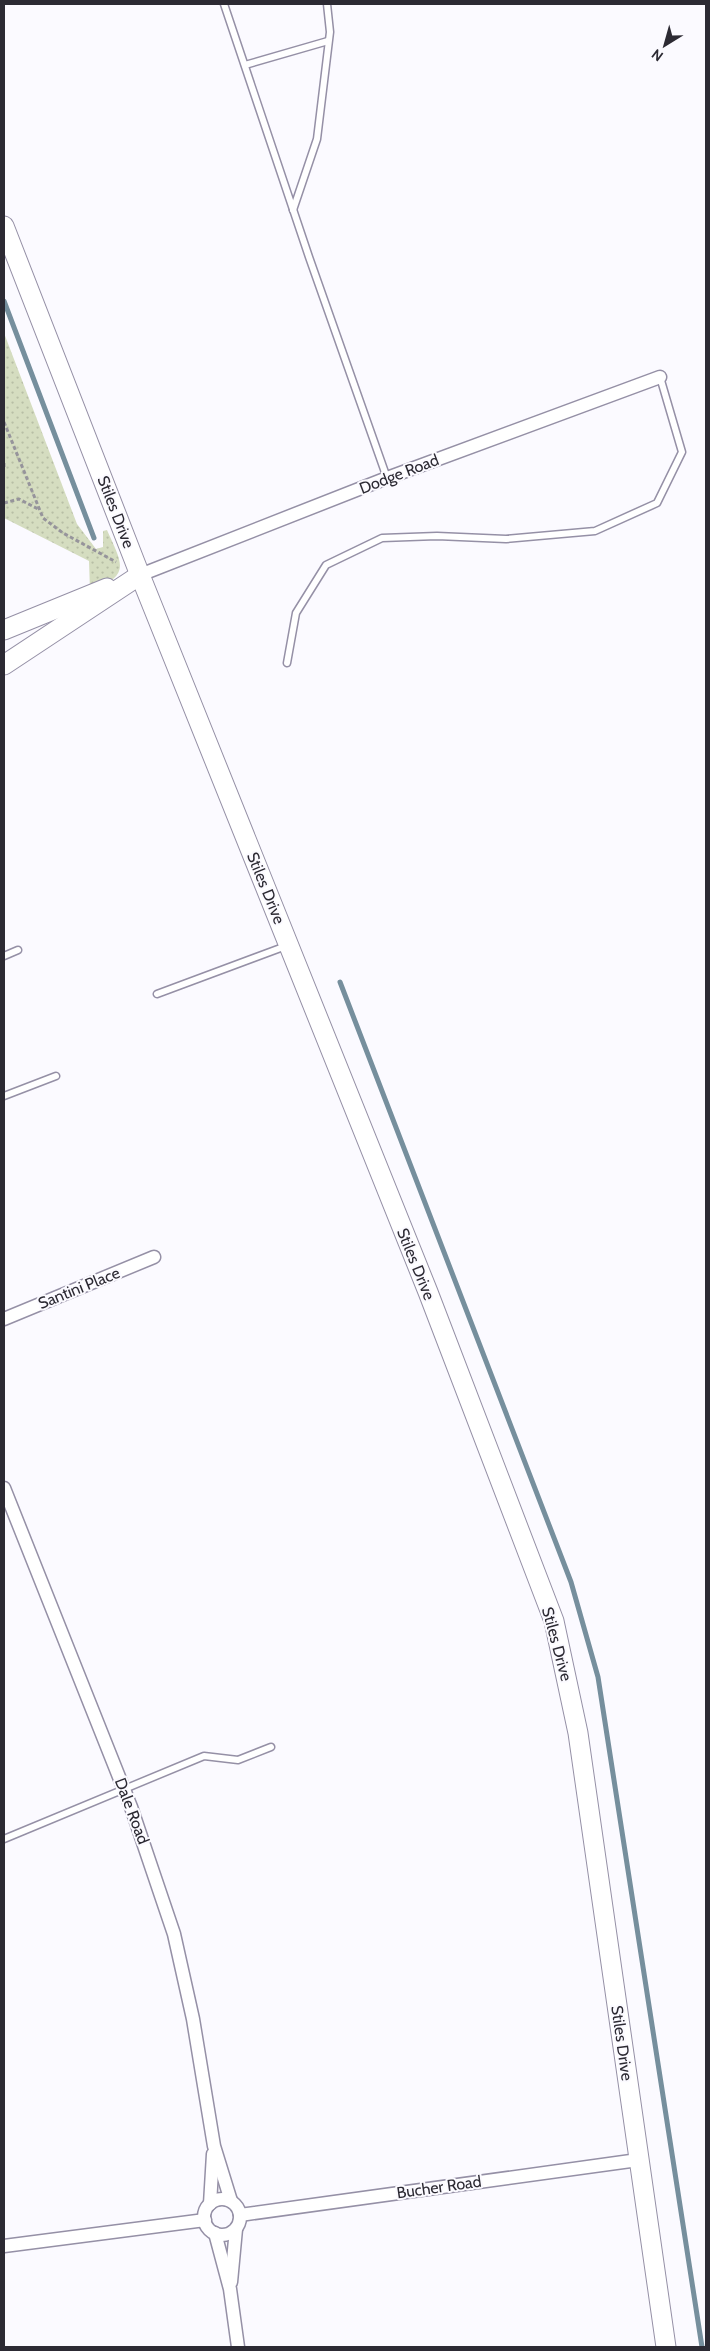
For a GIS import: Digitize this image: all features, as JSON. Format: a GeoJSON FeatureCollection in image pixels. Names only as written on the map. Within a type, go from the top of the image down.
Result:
{"type":"FeatureCollection","features":[{"type":"Feature","properties":{"kind":"street","name":"Stiles Drive"},"geometry":{"type":"LineString","coordinates":[[4,226],[140,575],[428,1292],[554,1621],[578,1733],[666,2347]]}},
{"type":"Feature","properties":{"kind":"street","name":"Dodge Road"},"geometry":{"type":"LineString","coordinates":[[4,630],[387,478],[660,376]]}},
{"type":"Feature","properties":{"kind":"street","name":"Dodge Road"},"geometry":{"type":"LineString","coordinates":[[4,666],[140,575]]}},
{"type":"Feature","properties":{"kind":"street","name":"Santini Place"},"geometry":{"type":"LineString","coordinates":[[4,1318],[154,1257]]}},
{"type":"Feature","properties":{"kind":"street","name":"Dale Road"},"geometry":{"type":"LineString","coordinates":[[4,1488],[123,1788],[174,1934],[192,2019],[214,2146],[231,2202]]}},
{"type":"Feature","properties":{"kind":"street","name":"Dale Road"},"geometry":{"type":"LineString","coordinates":[[210,2204],[214,2146]]}},
{"type":"Feature","properties":{"kind":"street","name":"Bucher Road"},"geometry":{"type":"LineString","coordinates":[[240,2215],[638,2160]]}},
{"type":"Feature","properties":{"kind":"street"},"geometry":{"type":"LineString","coordinates":[[230,2290],[236,2229],[240,2215],[237,2207],[231,2202],[221,2199],[206,2208],[204,2220],[210,2230],[226,2235],[236,2229]]}},
{"type":"Feature","properties":{"kind":"street"},"geometry":{"type":"LineString","coordinates":[[4,2246],[204,2220]]}},
{"type":"Feature","properties":{"kind":"street"},"geometry":{"type":"LineString","coordinates":[[215,2233],[230,2290],[238,2347]]}},
{"type":"Feature","properties":{"kind":"lane"},"geometry":{"type":"LineString","coordinates":[[224,4],[293,210],[387,478]]}},
{"type":"Feature","properties":{"kind":"lane"},"geometry":{"type":"LineString","coordinates":[[293,210],[317,138],[328,41],[327,4]]}},
{"type":"Feature","properties":{"kind":"lane"},"geometry":{"type":"LineString","coordinates":[[245,65],[328,41]]}},
{"type":"Feature","properties":{"kind":"lane"},"geometry":{"type":"LineString","coordinates":[[287,663],[296,613],[326,565],[382,538],[437,536],[506,539],[595,531],[657,503],[682,452],[660,376]]}},
{"type":"Feature","properties":{"kind":"lane"},"geometry":{"type":"LineString","coordinates":[[157,994],[289,945]]}},
{"type":"Feature","properties":{"kind":"lane"},"geometry":{"type":"LineString","coordinates":[[4,956],[18,950]]}},
{"type":"Feature","properties":{"kind":"lane"},"geometry":{"type":"LineString","coordinates":[[4,1096],[56,1076]]}},
{"type":"Feature","properties":{"kind":"lane"},"geometry":{"type":"LineString","coordinates":[[4,1839],[204,1756],[238,1760],[271,1747]]}},
{"type":"Feature","properties":{"kind":"path"},"geometry":{"type":"LineString","coordinates":[[4,422],[42,518],[63,533],[140,575]]}},
{"type":"Feature","properties":{"kind":"path"},"geometry":{"type":"LineString","coordinates":[[4,502],[20,499],[39,510]]}},
{"type":"Feature","properties":{"kind":"green space"},"geometry":{"type":"Polygon","coordinates":[[[4,333],[77,524],[96,549],[103,547],[103,531],[107,530],[117,552],[120,567],[118,574],[112,580],[90,591],[89,561],[4,518],[4,333]]]}},
{"type":"Feature","properties":{"kind":"waterway"},"geometry":{"type":"LineString","coordinates":[[4,301],[94,538]]}},
{"type":"Feature","properties":{"kind":"waterway"},"geometry":{"type":"LineString","coordinates":[[340,982],[571,1582],[598,1677],[702,2347]]}}]}
